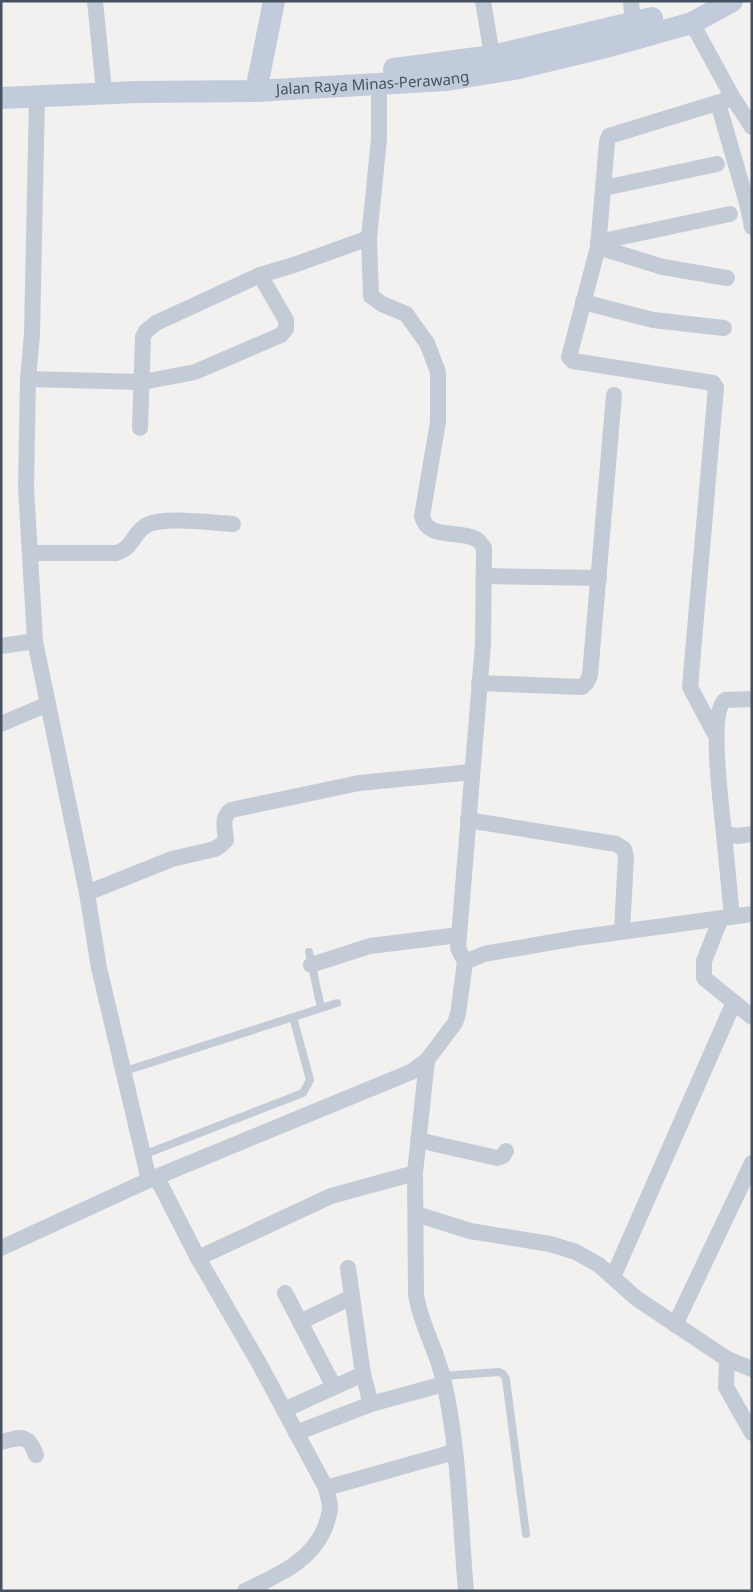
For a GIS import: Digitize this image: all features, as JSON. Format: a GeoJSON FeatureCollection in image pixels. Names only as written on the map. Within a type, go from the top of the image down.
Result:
{"type":"FeatureCollection","features":[{"type":"Feature","properties":{"kind":"main road"},"geometry":{"type":"LineString","coordinates":[[257,84],[274,1]]}},
{"type":"Feature","properties":{"kind":"main road","name":"Jalan Raya Minas-Perawang"},"geometry":{"type":"LineString","coordinates":[[1,98],[257,84],[492,56],[633,24],[688,8],[702,1]]}},
{"type":"Feature","properties":{"kind":"main road","name":"Jalan Raya Minas-Perawang"},"geometry":{"type":"LineString","coordinates":[[1,86],[103,81],[257,84],[379,83],[447,80],[514,69],[610,46],[692,23],[732,1]]}},
{"type":"Feature","properties":{"kind":"street"},"geometry":{"type":"LineString","coordinates":[[95,1],[103,81]]}},
{"type":"Feature","properties":{"kind":"street"},"geometry":{"type":"LineString","coordinates":[[483,1],[492,56]]}},
{"type":"Feature","properties":{"kind":"street"},"geometry":{"type":"LineString","coordinates":[[631,1],[633,24]]}},
{"type":"Feature","properties":{"kind":"street"},"geometry":{"type":"LineString","coordinates":[[692,23],[726,100],[752,227]]}},
{"type":"Feature","properties":{"kind":"street"},"geometry":{"type":"LineString","coordinates":[[1,1248],[153,1179],[410,1072],[427,1060],[455,1023],[458,1014],[465,962],[458,948],[483,644],[484,548],[476,538],[430,530],[424,524],[422,516],[438,422],[438,372],[427,343],[406,314],[382,304],[371,296],[369,238],[379,139],[379,83]]}},
{"type":"Feature","properties":{"kind":"street"},"geometry":{"type":"LineString","coordinates":[[37,97],[32,334],[28,379],[26,487],[35,641],[87,893],[99,968],[143,1155],[153,1179],[260,1365],[326,1488],[330,1506],[328,1519],[319,1539],[306,1556],[296,1565],[245,1591]]}},
{"type":"Feature","properties":{"kind":"street"},"geometry":{"type":"LineString","coordinates":[[726,100],[752,127]]}},
{"type":"Feature","properties":{"kind":"street"},"geometry":{"type":"LineString","coordinates":[[715,734],[690,687],[716,387],[713,383],[572,360],[569,357],[598,244],[607,142],[610,135],[726,100]]}},
{"type":"Feature","properties":{"kind":"street"},"geometry":{"type":"LineString","coordinates":[[604,188],[717,164]]}},
{"type":"Feature","properties":{"kind":"street"},"geometry":{"type":"LineString","coordinates":[[598,244],[730,214]]}},
{"type":"Feature","properties":{"kind":"street"},"geometry":{"type":"LineString","coordinates":[[140,428],[143,337],[151,326],[260,275],[369,238]]}},
{"type":"Feature","properties":{"kind":"street"},"geometry":{"type":"LineString","coordinates":[[598,244],[663,267],[727,278]]}},
{"type":"Feature","properties":{"kind":"street"},"geometry":{"type":"LineString","coordinates":[[28,379],[142,382],[195,372],[281,335],[286,329],[286,320],[260,275]]}},
{"type":"Feature","properties":{"kind":"street"},"geometry":{"type":"LineString","coordinates":[[583,302],[653,320],[724,328]]}},
{"type":"Feature","properties":{"kind":"street"},"geometry":{"type":"LineString","coordinates":[[479,683],[582,687],[587,682],[590,675],[614,395]]}},
{"type":"Feature","properties":{"kind":"street"},"geometry":{"type":"LineString","coordinates":[[30,553],[116,553],[130,545],[146,525],[165,520],[233,524]]}},
{"type":"Feature","properties":{"kind":"street"},"geometry":{"type":"LineString","coordinates":[[484,576],[598,578]]}},
{"type":"Feature","properties":{"kind":"street"},"geometry":{"type":"LineString","coordinates":[[1,646],[35,641]]}},
{"type":"Feature","properties":{"kind":"street"},"geometry":{"type":"LineString","coordinates":[[752,699],[722,702],[720,704],[715,734],[724,834],[727,918],[704,961],[704,978],[752,1017]]}},
{"type":"Feature","properties":{"kind":"street"},"geometry":{"type":"LineString","coordinates":[[1,724],[48,704]]}},
{"type":"Feature","properties":{"kind":"street"},"geometry":{"type":"LineString","coordinates":[[87,893],[172,859],[215,850],[226,840],[224,821],[227,813],[231,810],[359,783],[472,772]]}},
{"type":"Feature","properties":{"kind":"street"},"geometry":{"type":"LineString","coordinates":[[468,820],[616,844],[624,849],[626,857],[622,930]]}},
{"type":"Feature","properties":{"kind":"street"},"geometry":{"type":"LineString","coordinates":[[724,834],[738,836],[752,834]]}},
{"type":"Feature","properties":{"kind":"street"},"geometry":{"type":"LineString","coordinates":[[465,962],[484,954],[622,930],[752,914]]}},
{"type":"Feature","properties":{"kind":"street"},"geometry":{"type":"LineString","coordinates":[[310,959],[370,946],[460,935]]}},
{"type":"Feature","properties":{"kind":"street"},"geometry":{"type":"LineString","coordinates":[[613,1277],[734,1002]]}},
{"type":"Feature","properties":{"kind":"street"},"geometry":{"type":"LineString","coordinates":[[427,1060],[415,1173],[415,1276],[419,1313],[443,1380],[454,1452],[466,1591]]}},
{"type":"Feature","properties":{"kind":"street"},"geometry":{"type":"LineString","coordinates":[[418,1140],[498,1158],[503,1156],[506,1151]]}},
{"type":"Feature","properties":{"kind":"street"},"geometry":{"type":"LineString","coordinates":[[675,1325],[752,1163]]}},
{"type":"Feature","properties":{"kind":"street"},"geometry":{"type":"LineString","coordinates":[[198,1258],[331,1196],[415,1173]]}},
{"type":"Feature","properties":{"kind":"street"},"geometry":{"type":"LineString","coordinates":[[416,1214],[470,1231],[550,1244],[576,1252],[599,1265],[636,1298],[675,1325],[727,1359],[751,1368]]}},
{"type":"Feature","properties":{"kind":"street"},"geometry":{"type":"LineString","coordinates":[[348,1268],[363,1374],[371,1404]]}},
{"type":"Feature","properties":{"kind":"street"},"geometry":{"type":"LineString","coordinates":[[285,1293],[334,1387]]}},
{"type":"Feature","properties":{"kind":"street"},"geometry":{"type":"LineString","coordinates":[[300,1322],[352,1297]]}},
{"type":"Feature","properties":{"kind":"street"},"geometry":{"type":"LineString","coordinates":[[727,1359],[726,1387],[752,1433]]}},
{"type":"Feature","properties":{"kind":"street"},"geometry":{"type":"LineString","coordinates":[[284,1410],[363,1374]]}},
{"type":"Feature","properties":{"kind":"street"},"geometry":{"type":"LineString","coordinates":[[296,1432],[443,1380]]}},
{"type":"Feature","properties":{"kind":"street"},"geometry":{"type":"LineString","coordinates":[[1,1442],[22,1437],[32,1444],[36,1455]]}},
{"type":"Feature","properties":{"kind":"street"},"geometry":{"type":"LineString","coordinates":[[326,1488],[454,1452]]}},
{"type":"Feature","properties":{"kind":"lane"},"geometry":{"type":"LineString","coordinates":[[310,959],[321,1008]]}},
{"type":"Feature","properties":{"kind":"lane"},"geometry":{"type":"LineString","coordinates":[[122,1072],[337,1002]]}},
{"type":"Feature","properties":{"kind":"lane"},"geometry":{"type":"LineString","coordinates":[[143,1155],[303,1093],[310,1080],[293,1017]]}},
{"type":"Feature","properties":{"kind":"lane"},"geometry":{"type":"LineString","coordinates":[[443,1380],[500,1372],[506,1379],[526,1534]]}}]}
